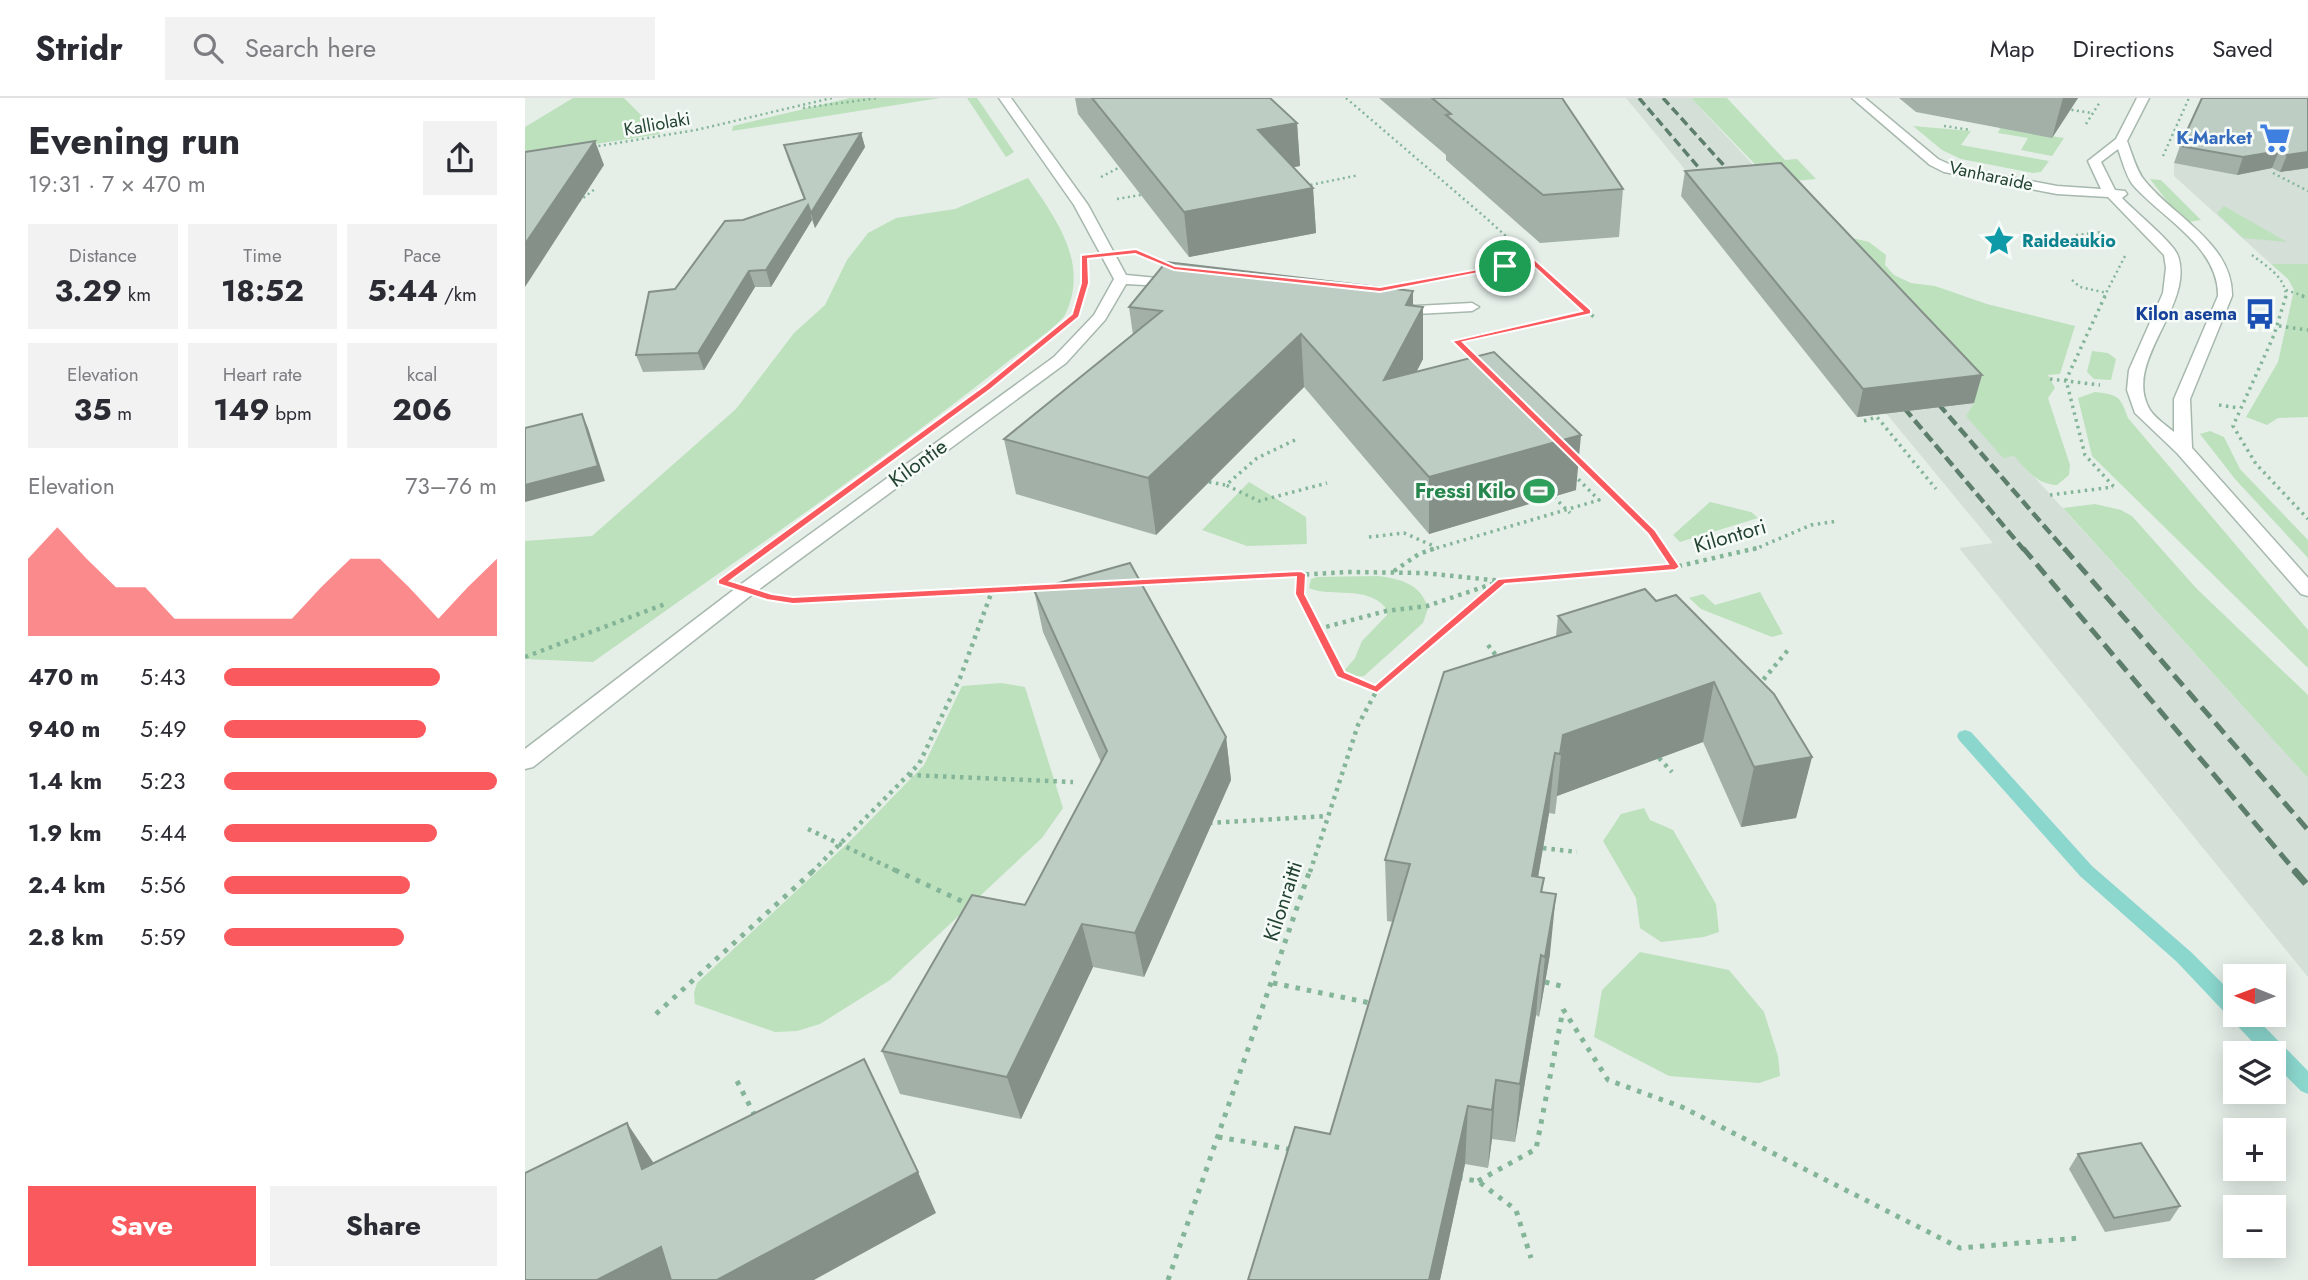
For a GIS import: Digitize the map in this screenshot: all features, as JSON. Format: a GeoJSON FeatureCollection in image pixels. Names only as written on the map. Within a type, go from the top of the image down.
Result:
{"type":"FeatureCollection","features":[{"type":"Feature","properties":{"kind":"street"},"geometry":{"type":"LineString","coordinates":[[1005,98],[1076,199],[1121,279],[1187,285]]}},
{"type":"Feature","properties":{"kind":"street","name":"Vanharaide"},"geometry":{"type":"LineString","coordinates":[[1858,98],[1934,162],[1949,169],[2057,190],[2112,195],[2148,193]]}},
{"type":"Feature","properties":{"kind":"street"},"geometry":{"type":"LineString","coordinates":[[2143,98],[2121,141],[2094,161],[2097,172],[2112,195],[2171,254],[2173,268],[2170,293],[2137,370],[2135,390],[2143,413],[2183,450],[2308,590]]}},
{"type":"Feature","properties":{"kind":"street"},"geometry":{"type":"LineString","coordinates":[[2121,141],[2137,181],[2212,254],[2226,279],[2225,296],[2182,398],[2183,450]]}},
{"type":"Feature","properties":{"kind":"street","name":"Kilontie"},"geometry":{"type":"LineString","coordinates":[[525,761],[747,589],[1060,360],[1100,317],[1121,279]]}},
{"type":"Feature","properties":{"kind":"street"},"geometry":{"type":"LineString","coordinates":[[1378,306],[1416,310],[1472,307]]}},
{"type":"Feature","properties":{"kind":"path","name":"Kalliolaki"},"geometry":{"type":"LineString","coordinates":[[589,148],[696,130],[832,98]]}},
{"type":"Feature","properties":{"kind":"path"},"geometry":{"type":"LineString","coordinates":[[792,108],[878,98]]}},
{"type":"Feature","properties":{"kind":"path"},"geometry":{"type":"LineString","coordinates":[[1346,98],[1595,318]]}},
{"type":"Feature","properties":{"kind":"path"},"geometry":{"type":"LineString","coordinates":[[2085,125],[2102,98]]}},
{"type":"Feature","properties":{"kind":"path"},"geometry":{"type":"LineString","coordinates":[[2061,107],[2092,113]]}},
{"type":"Feature","properties":{"kind":"path"},"geometry":{"type":"LineString","coordinates":[[1076,199],[1128,163]]}},
{"type":"Feature","properties":{"kind":"path"},"geometry":{"type":"LineString","coordinates":[[2273,173],[2308,191]]}},
{"type":"Feature","properties":{"kind":"path"},"geometry":{"type":"LineString","coordinates":[[1300,179],[1310,185],[1359,175]]}},
{"type":"Feature","properties":{"kind":"path"},"geometry":{"type":"LineString","coordinates":[[576,202],[595,189]]}},
{"type":"Feature","properties":{"kind":"path"},"geometry":{"type":"LineString","coordinates":[[1076,199],[1148,194]]}},
{"type":"Feature","properties":{"kind":"path"},"geometry":{"type":"LineString","coordinates":[[2050,495],[2114,487],[2085,455],[2066,380],[2089,324],[2125,261],[2126,251]]}},
{"type":"Feature","properties":{"kind":"path"},"geometry":{"type":"LineString","coordinates":[[1463,274],[1532,261]]}},
{"type":"Feature","properties":{"kind":"path"},"geometry":{"type":"LineString","coordinates":[[2072,280],[2080,287],[2107,293]]}},
{"type":"Feature","properties":{"kind":"path"},"geometry":{"type":"LineString","coordinates":[[2286,290],[2308,298]]}},
{"type":"Feature","properties":{"kind":"path"},"geometry":{"type":"LineString","coordinates":[[1483,335],[1588,312]]}},
{"type":"Feature","properties":{"kind":"path"},"geometry":{"type":"LineString","coordinates":[[2279,327],[2308,330]]}},
{"type":"Feature","properties":{"kind":"path"},"geometry":{"type":"LineString","coordinates":[[1451,335],[1483,367]]}},
{"type":"Feature","properties":{"kind":"path"},"geometry":{"type":"LineString","coordinates":[[1457,341],[1470,338]]}},
{"type":"Feature","properties":{"kind":"path"},"geometry":{"type":"LineString","coordinates":[[2050,379],[2066,380]]}},
{"type":"Feature","properties":{"kind":"path"},"geometry":{"type":"LineString","coordinates":[[1864,421],[1877,418],[1936,489]]}},
{"type":"Feature","properties":{"kind":"path"},"geometry":{"type":"LineString","coordinates":[[1226,485],[1238,470],[1262,453],[1295,440]]}},
{"type":"Feature","properties":{"kind":"path"},"geometry":{"type":"LineString","coordinates":[[1572,454],[1651,532],[1675,567]]}},
{"type":"Feature","properties":{"kind":"path"},"geometry":{"type":"LineString","coordinates":[[1394,572],[1419,554],[1598,500],[1569,470]]}},
{"type":"Feature","properties":{"kind":"path"},"geometry":{"type":"LineString","coordinates":[[1209,482],[1226,485],[1259,501],[1327,483]]}},
{"type":"Feature","properties":{"kind":"path"},"geometry":{"type":"LineString","coordinates":[[1554,497],[1570,513]]}},
{"type":"Feature","properties":{"kind":"path","name":"Kilontori"},"geometry":{"type":"LineString","coordinates":[[1502,581],[1675,567],[1749,552],[1811,525],[1838,521]]}},
{"type":"Feature","properties":{"kind":"path"},"geometry":{"type":"LineString","coordinates":[[1369,537],[1404,533],[1437,548]]}},
{"type":"Feature","properties":{"kind":"path"},"geometry":{"type":"LineString","coordinates":[[1128,584],[1301,574],[1394,572],[1502,581]]}},
{"type":"Feature","properties":{"kind":"path"},"geometry":{"type":"LineString","coordinates":[[1301,574],[1300,594],[1341,674],[1377,690]]}},
{"type":"Feature","properties":{"kind":"path"},"geometry":{"type":"LineString","coordinates":[[1318,629],[1386,611],[1427,606],[1502,581]]}},
{"type":"Feature","properties":{"kind":"path","name":"Kilonraitti"},"geometry":{"type":"LineString","coordinates":[[1168,1280],[1273,983],[1358,725],[1377,690],[1502,581]]}},
{"type":"Feature","properties":{"kind":"path"},"geometry":{"type":"LineString","coordinates":[[747,589],[793,601],[1046,588]]}},
{"type":"Feature","properties":{"kind":"path"},"geometry":{"type":"LineString","coordinates":[[656,1014],[841,845],[919,764],[960,678],[992,591]]}},
{"type":"Feature","properties":{"kind":"path"},"geometry":{"type":"LineString","coordinates":[[525,657],[672,601]]}},
{"type":"Feature","properties":{"kind":"path"},"geometry":{"type":"LineString","coordinates":[[1487,645],[1502,664]]}},
{"type":"Feature","properties":{"kind":"path"},"geometry":{"type":"LineString","coordinates":[[1757,686],[1788,650]]}},
{"type":"Feature","properties":{"kind":"path"},"geometry":{"type":"LineString","coordinates":[[1659,758],[1672,772]]}},
{"type":"Feature","properties":{"kind":"path"},"geometry":{"type":"LineString","coordinates":[[908,775],[1073,782]]}},
{"type":"Feature","properties":{"kind":"path"},"geometry":{"type":"LineString","coordinates":[[1201,823],[1327,816]]}},
{"type":"Feature","properties":{"kind":"path"},"geometry":{"type":"LineString","coordinates":[[808,829],[975,907]]}},
{"type":"Feature","properties":{"kind":"path"},"geometry":{"type":"LineString","coordinates":[[1543,848],[1577,852]]}},
{"type":"Feature","properties":{"kind":"path"},"geometry":{"type":"LineString","coordinates":[[1545,982],[1565,987]]}},
{"type":"Feature","properties":{"kind":"path"},"geometry":{"type":"LineString","coordinates":[[1273,983],[1388,1006]]}},
{"type":"Feature","properties":{"kind":"path"},"geometry":{"type":"LineString","coordinates":[[1478,1181],[1536,1149],[1563,1009],[1608,1080],[1682,1107],[1960,1248],[2081,1238]]}},
{"type":"Feature","properties":{"kind":"path"},"geometry":{"type":"LineString","coordinates":[[737,1081],[763,1131]]}},
{"type":"Feature","properties":{"kind":"path"},"geometry":{"type":"LineString","coordinates":[[1218,1137],[1300,1151]]}},
{"type":"Feature","properties":{"kind":"path"},"geometry":{"type":"LineString","coordinates":[[1451,1176],[1478,1181],[1516,1210],[1531,1258]]}},
{"type":"Feature","properties":{"kind":"shaded area"},"geometry":{"type":"Polygon","coordinates":[[[1626,98],[1691,98],[1974,403],[1966,416],[2003,457],[2014,456],[2038,481],[2308,778],[2308,977],[1959,548],[1993,543],[1626,98]]]}},
{"type":"Feature","properties":{"kind":"shaded area"},"geometry":{"type":"Polygon","coordinates":[[[2308,118],[2308,264],[2271,264],[2174,176],[2174,163],[2308,118]]]}},
{"type":"Feature","properties":{"kind":"green space"},"geometry":{"type":"Polygon","coordinates":[[[573,98],[624,98],[660,134],[525,155],[525,127],[573,98]]]}},
{"type":"Feature","properties":{"kind":"green space"},"geometry":{"type":"Polygon","coordinates":[[[850,98],[940,98],[732,131],[733,126],[850,98]]]}},
{"type":"Feature","properties":{"kind":"green space"},"geometry":{"type":"Polygon","coordinates":[[[967,98],[977,98],[1014,152],[1006,157],[967,98]]]}},
{"type":"Feature","properties":{"kind":"green space"},"geometry":{"type":"Polygon","coordinates":[[[1691,98],[1727,98],[1785,160],[1797,159],[1816,179],[1773,183],[1691,98]]]}},
{"type":"Feature","properties":{"kind":"green space"},"geometry":{"type":"Polygon","coordinates":[[[1913,126],[1971,131],[1961,145],[2049,161],[2041,172],[2033,173],[1961,159],[1942,150],[1913,126]]]}},
{"type":"Feature","properties":{"kind":"green space"},"geometry":{"type":"Polygon","coordinates":[[[2001,126],[2064,138],[2052,156],[2021,150],[2028,138],[1998,133],[2001,126]]]}},
{"type":"Feature","properties":{"kind":"green space"},"geometry":{"type":"Polygon","coordinates":[[[1028,178],[1058,225],[1071,259],[1074,276],[1072,294],[1063,318],[853,479],[593,662],[525,659],[525,541],[592,536],[736,409],[794,333],[825,305],[847,260],[868,233],[896,218],[955,209],[1028,178]]]}},
{"type":"Feature","properties":{"kind":"green space"},"geometry":{"type":"Polygon","coordinates":[[[2150,179],[2161,180],[2201,220],[2188,222],[2170,205],[2150,179]]]}},
{"type":"Feature","properties":{"kind":"green space"},"geometry":{"type":"Polygon","coordinates":[[[2224,206],[2287,242],[2243,238],[2217,213],[2224,206]]]}},
{"type":"Feature","properties":{"kind":"green space"},"geometry":{"type":"Polygon","coordinates":[[[1840,235],[1869,242],[1886,255],[1885,265],[1894,275],[1911,283],[1935,286],[1987,304],[2075,326],[2060,374],[2048,375],[2055,388],[2048,398],[2070,465],[2069,475],[2057,485],[2050,484],[2033,475],[2014,456],[2003,458],[1966,416],[1974,403],[1840,235]]]}},
{"type":"Feature","properties":{"kind":"green space"},"geometry":{"type":"Polygon","coordinates":[[[2271,264],[2308,264],[2308,417],[2278,418],[2267,425],[2246,417],[2278,362],[2294,290],[2288,279],[2271,264]]]}},
{"type":"Feature","properties":{"kind":"green space"},"geometry":{"type":"Polygon","coordinates":[[[2092,351],[2108,353],[2116,359],[2111,380],[2094,379],[2087,372],[2092,351]]]}},
{"type":"Feature","properties":{"kind":"green space"},"geometry":{"type":"Polygon","coordinates":[[[2095,392],[2113,395],[2120,400],[2128,418],[2308,630],[2308,668],[2092,456],[2078,398],[2095,392]]]}},
{"type":"Feature","properties":{"kind":"green space"},"geometry":{"type":"Polygon","coordinates":[[[2210,431],[2224,437],[2240,469],[2308,540],[2308,558],[2235,479],[2200,434],[2210,431]]]}},
{"type":"Feature","properties":{"kind":"green space"},"geometry":{"type":"Polygon","coordinates":[[[1249,482],[1306,517],[1307,544],[1247,546],[1202,530],[1249,482]]]}},
{"type":"Feature","properties":{"kind":"green space"},"geometry":{"type":"Polygon","coordinates":[[[1710,502],[1751,512],[1758,518],[1680,542],[1673,535],[1710,502]]]}},
{"type":"Feature","properties":{"kind":"green space"},"geometry":{"type":"Polygon","coordinates":[[[2095,504],[2121,510],[2132,516],[2196,588],[2308,695],[2308,778],[2063,508],[2095,504]]]}},
{"type":"Feature","properties":{"kind":"green space"},"geometry":{"type":"Polygon","coordinates":[[[1378,576],[1409,584],[1420,593],[1428,608],[1423,623],[1364,676],[1351,677],[1344,671],[1355,658],[1362,641],[1387,615],[1385,607],[1368,596],[1309,588],[1311,579],[1378,576]]]}},
{"type":"Feature","properties":{"kind":"green space"},"geometry":{"type":"Polygon","coordinates":[[[1760,592],[1783,634],[1772,637],[1701,609],[1689,598],[1703,594],[1715,605],[1760,592]]]}},
{"type":"Feature","properties":{"kind":"green space"},"geometry":{"type":"Polygon","coordinates":[[[1001,683],[1025,687],[1063,808],[1042,838],[890,980],[820,1024],[797,1031],[775,1032],[695,1004],[697,983],[849,842],[924,765],[962,686],[1001,683]]]}},
{"type":"Feature","properties":{"kind":"green space"},"geometry":{"type":"Polygon","coordinates":[[[1644,808],[1650,820],[1673,830],[1716,904],[1719,932],[1704,937],[1661,942],[1640,928],[1636,898],[1603,841],[1621,814],[1644,808]]]}},
{"type":"Feature","properties":{"kind":"green space"},"geometry":{"type":"Polygon","coordinates":[[[1640,952],[1729,970],[1764,1012],[1778,1056],[1780,1076],[1759,1083],[1669,1076],[1594,1037],[1602,990],[1640,952]]]}},
{"type":"Feature","properties":{"kind":"building"},"geometry":{"type":"Polygon","coordinates":[[[1092,98],[1270,98],[1297,123],[1258,130],[1313,188],[1184,212],[1092,98]]]}},
{"type":"Feature","properties":{"kind":"building"},"geometry":{"type":"Polygon","coordinates":[[[1432,98],[1562,98],[1623,189],[1543,195],[1446,115],[1451,114],[1432,98]]]}},
{"type":"Feature","properties":{"kind":"building"},"geometry":{"type":"Polygon","coordinates":[[[2202,98],[2308,98],[2308,152],[2287,155],[2279,151],[2243,157],[2180,146],[2202,98]]]}},
{"type":"Feature","properties":{"kind":"building"},"geometry":{"type":"Polygon","coordinates":[[[861,133],[811,213],[808,205],[766,270],[749,271],[698,353],[636,355],[649,292],[675,289],[725,221],[743,220],[805,199],[784,145],[861,133]]]}},
{"type":"Feature","properties":{"kind":"building"},"geometry":{"type":"Polygon","coordinates":[[[595,141],[525,244],[525,152],[595,141]]]}},
{"type":"Feature","properties":{"kind":"building"},"geometry":{"type":"Polygon","coordinates":[[[1781,163],[1982,375],[1863,389],[1685,171],[1781,163]]]}},
{"type":"Feature","properties":{"kind":"building"},"geometry":{"type":"Polygon","coordinates":[[[1166,262],[1413,291],[1406,305],[1423,307],[1384,380],[1494,352],[1581,435],[1429,477],[1301,334],[1148,478],[1004,439],[1162,311],[1129,307],[1166,262]]]}},
{"type":"Feature","properties":{"kind":"building"},"geometry":{"type":"Polygon","coordinates":[[[582,414],[598,466],[525,485],[525,428],[582,414]]]}},
{"type":"Feature","properties":{"kind":"building"},"geometry":{"type":"Polygon","coordinates":[[[1130,563],[1226,737],[1135,933],[1082,924],[1007,1077],[882,1051],[972,895],[1025,905],[1107,751],[1034,590],[1130,563]]]}},
{"type":"Feature","properties":{"kind":"building"},"geometry":{"type":"Polygon","coordinates":[[[1645,589],[1656,601],[1676,595],[1774,694],[1812,757],[1754,767],[1714,682],[1563,735],[1560,754],[1555,753],[1532,876],[1544,878],[1541,892],[1556,894],[1545,957],[1541,955],[1520,1084],[1496,1080],[1492,1110],[1468,1106],[1429,1280],[1248,1280],[1295,1127],[1330,1134],[1410,864],[1385,860],[1444,672],[1571,632],[1558,616],[1645,589]]]}},
{"type":"Feature","properties":{"kind":"building"},"geometry":{"type":"Polygon","coordinates":[[[864,1059],[918,1172],[717,1280],[671,1280],[661,1247],[597,1280],[525,1280],[525,1173],[627,1123],[642,1169],[864,1059]]]}},
{"type":"Feature","properties":{"kind":"building"},"geometry":{"type":"Polygon","coordinates":[[[2141,1143],[2180,1206],[2114,1218],[2078,1154],[2141,1143]]]}},
{"type":"Feature","properties":{"kind":"waterway"},"geometry":{"type":"LineString","coordinates":[[1965,736],[2086,871],[2184,957],[2223,997]]}},
{"type":"Feature","properties":{"kind":"waterway"},"geometry":{"type":"LineString","coordinates":[[2252,1027],[2308,1085]]}},
{"type":"Feature","properties":{"kind":"railway"},"geometry":{"type":"LineString","coordinates":[[1639,98],[1712,183]]}},
{"type":"Feature","properties":{"kind":"railway"},"geometry":{"type":"LineString","coordinates":[[1663,98],[1738,181]]}},
{"type":"Feature","properties":{"kind":"railway"},"geometry":{"type":"LineString","coordinates":[[1928,392],[2065,550]]}},
{"type":"Feature","properties":{"kind":"railway"},"geometry":{"type":"LineString","coordinates":[[1894,396],[2024,550]]}},
{"type":"Feature","properties":{"kind":"railway"},"geometry":{"type":"LineString","coordinates":[[2023,548],[2296,872]]}},
{"type":"Feature","properties":{"kind":"railway"},"geometry":{"type":"LineString","coordinates":[[2064,548],[2308,830]]}},
{"type":"Feature","properties":{"kind":"railway"},"geometry":{"type":"LineString","coordinates":[[2294,870],[2308,886]]}},
{"type":"Feature","properties":{"kind":"place","name":"K-Market"},"geometry":{"type":"Point","coordinates":[2275,138]}},
{"type":"Feature","properties":{"kind":"place","name":"Raideaukio"},"geometry":{"type":"Point","coordinates":[1999,241]}},
{"type":"Feature","properties":{"kind":"place","name":"Kilon asema"},"geometry":{"type":"Point","coordinates":[2260,314]}},
{"type":"Feature","properties":{"kind":"place","name":"Fressi Kilo"},"geometry":{"type":"Point","coordinates":[1539,491]}},
{"type":"Feature","properties":{"kind":"route"},"geometry":{"type":"LineString","coordinates":[[1136,252],[1174,268],[1355,289],[1395,287],[1505,266],[1532,261],[1588,312],[1457,341],[1651,532],[1675,567],[1502,581],[1377,690],[1341,674],[1300,594],[1301,574],[793,601],[722,582],[988,387],[1076,315],[1085,283],[1084,257],[1136,252]]}}]}
